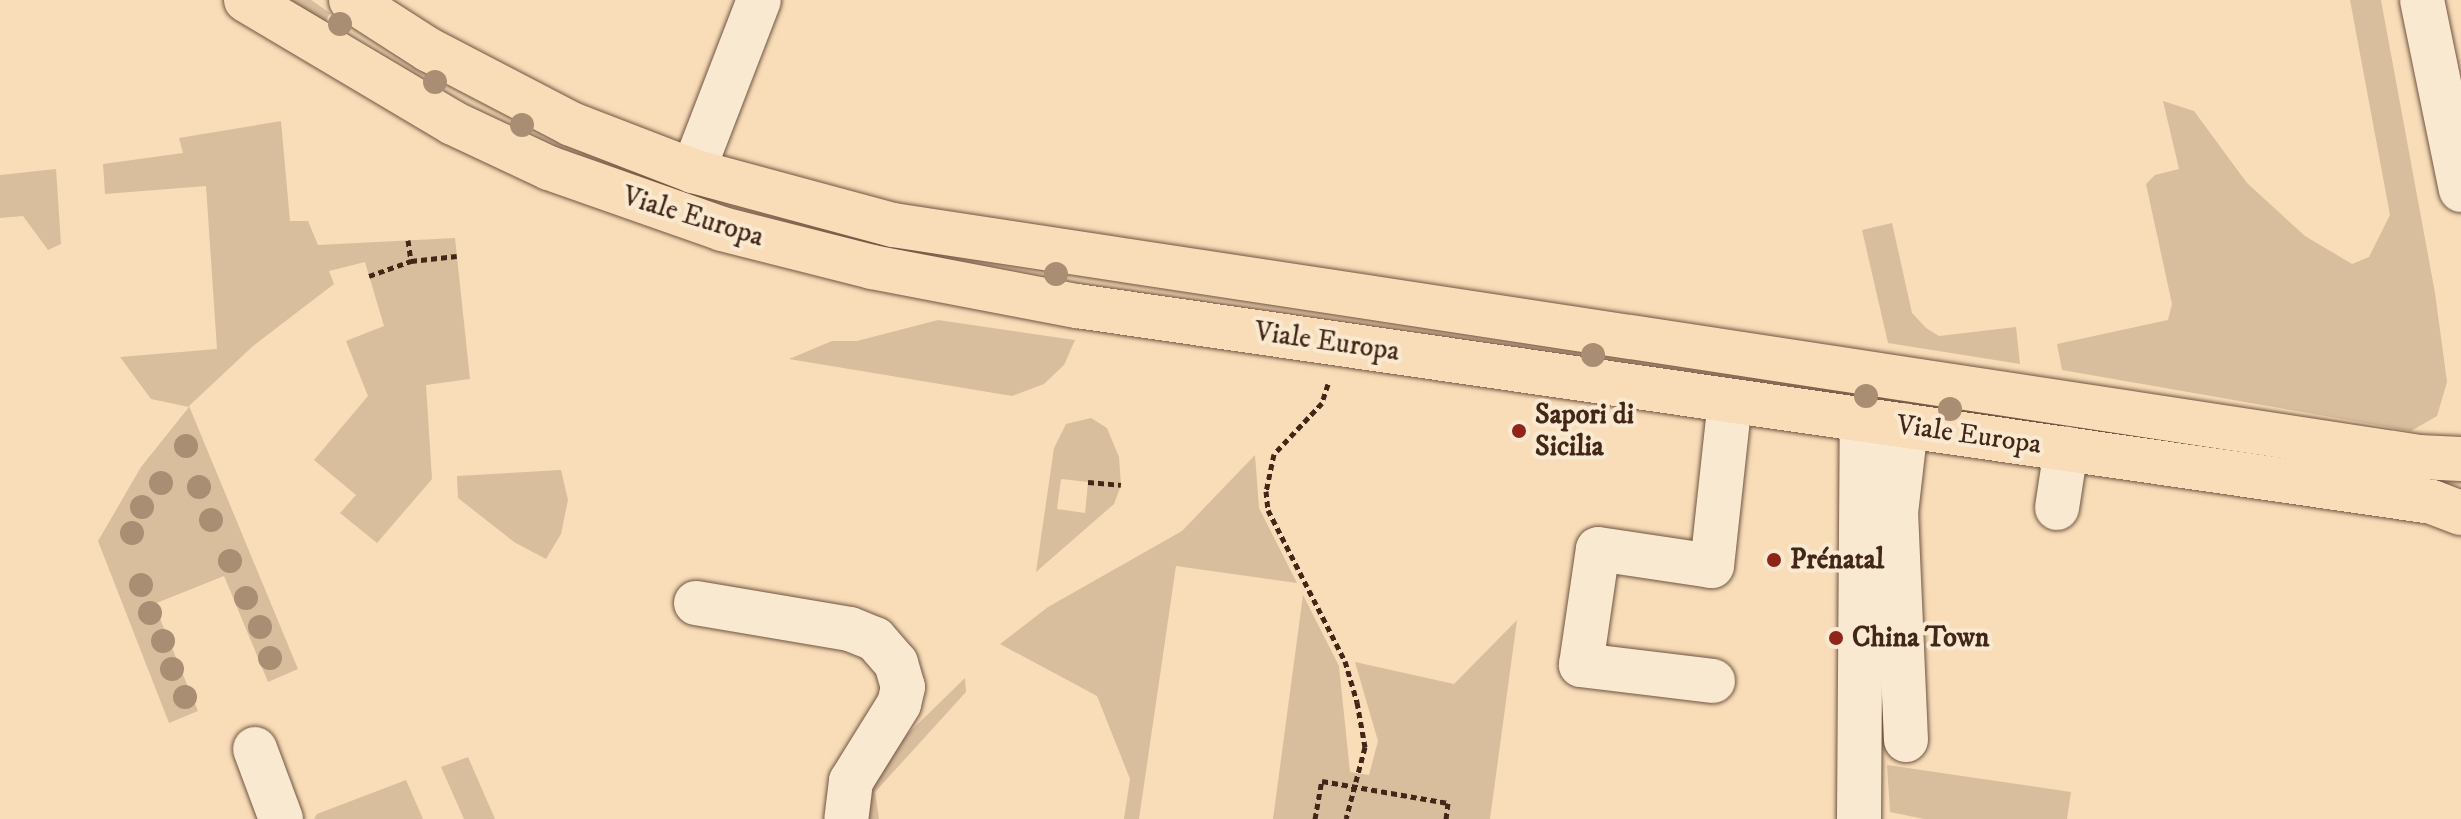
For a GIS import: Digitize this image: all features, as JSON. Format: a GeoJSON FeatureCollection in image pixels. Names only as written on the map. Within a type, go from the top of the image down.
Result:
{"type":"FeatureCollection","features":[{"type":"Feature","properties":{"kind":"main road","name":"Viale Europa"},"geometry":{"type":"LineString","coordinates":[[246,0],[453,123],[549,168],[722,229],[990,292],[2432,502],[2461,513]]}},
{"type":"Feature","properties":{"kind":"main road","name":"Viale Europa"},"geometry":{"type":"LineString","coordinates":[[351,0],[498,88],[571,124],[693,171],[909,228],[2419,457],[2461,459]]}},
{"type":"Feature","properties":{"kind":"street"},"geometry":{"type":"LineString","coordinates":[[693,171],[759,0]]}},
{"type":"Feature","properties":{"kind":"street"},"geometry":{"type":"LineString","coordinates":[[2422,0],[2461,189]]}},
{"type":"Feature","properties":{"kind":"street"},"geometry":{"type":"LineString","coordinates":[[1713,681],[1581,665],[1598,549],[1712,566],[1730,401]]}},
{"type":"Feature","properties":{"kind":"street"},"geometry":{"type":"LineString","coordinates":[[1859,819],[1862,420]]}},
{"type":"Feature","properties":{"kind":"street"},"geometry":{"type":"LineString","coordinates":[[1906,426],[1896,513],[1906,740]]}},
{"type":"Feature","properties":{"kind":"street"},"geometry":{"type":"LineString","coordinates":[[2057,508],[2066,449]]}},
{"type":"Feature","properties":{"kind":"street"},"geometry":{"type":"LineString","coordinates":[[696,603],[850,629],[875,639],[896,663],[903,687],[899,704],[851,781],[846,819]]}},
{"type":"Feature","properties":{"kind":"street"},"geometry":{"type":"LineString","coordinates":[[255,749],[281,819]]}},
{"type":"Feature","properties":{"kind":"path"},"geometry":{"type":"LineString","coordinates":[[408,240],[411,261]]}},
{"type":"Feature","properties":{"kind":"path"},"geometry":{"type":"LineString","coordinates":[[369,276],[411,261],[457,256]]}},
{"type":"Feature","properties":{"kind":"path"},"geometry":{"type":"LineString","coordinates":[[1330,378],[1322,403],[1274,454],[1266,491],[1268,510],[1345,661],[1365,747],[1346,819]]}},
{"type":"Feature","properties":{"kind":"path"},"geometry":{"type":"LineString","coordinates":[[1088,482],[1121,485]]}},
{"type":"Feature","properties":{"kind":"path"},"geometry":{"type":"LineString","coordinates":[[1315,819],[1322,781],[1448,803],[1446,819]]}},
{"type":"Feature","properties":{"kind":"shaded area"},"geometry":{"type":"Polygon","coordinates":[[[285,0],[311,0],[330,13],[324,24],[285,0]]]}},
{"type":"Feature","properties":{"kind":"shaded area"},"geometry":{"type":"Polygon","coordinates":[[[2350,0],[2381,0],[2435,293],[2447,382],[2437,416],[2411,431],[2062,370],[2057,344],[2168,320],[2172,304],[2146,184],[2155,175],[2179,169],[2163,101],[2194,111],[2247,183],[2305,236],[2352,264],[2369,257],[2390,215],[2350,0]]]}},
{"type":"Feature","properties":{"kind":"shaded area"},"geometry":{"type":"Polygon","coordinates":[[[281,121],[290,221],[308,221],[318,245],[455,238],[470,379],[426,385],[432,479],[377,543],[340,513],[356,495],[314,460],[368,396],[346,341],[384,326],[365,262],[329,271],[334,284],[253,346],[189,406],[298,669],[268,682],[224,576],[154,604],[198,711],[169,723],[98,541],[141,467],[189,407],[151,399],[120,357],[217,349],[206,186],[105,194],[103,164],[183,153],[179,138],[281,121]]]}},
{"type":"Feature","properties":{"kind":"shaded area"},"geometry":{"type":"Polygon","coordinates":[[[56,169],[61,244],[48,250],[23,216],[0,218],[0,175],[56,169]]]}},
{"type":"Feature","properties":{"kind":"shaded area"},"geometry":{"type":"Polygon","coordinates":[[[1892,223],[1912,313],[1939,336],[2016,327],[2020,364],[1888,343],[1862,230],[1892,223]]]}},
{"type":"Feature","properties":{"kind":"shaded area"},"geometry":{"type":"Polygon","coordinates":[[[938,320],[1075,340],[1064,365],[1044,384],[1012,396],[789,359],[832,341],[857,341],[938,320]]]}},
{"type":"Feature","properties":{"kind":"shaded area"},"geometry":{"type":"Polygon","coordinates":[[[1091,418],[1107,428],[1119,457],[1121,485],[1114,504],[1036,572],[1054,448],[1066,424],[1091,418]],[[1061,479],[1057,509],[1085,513],[1088,482],[1061,479]]]}},
{"type":"Feature","properties":{"kind":"shaded area"},"geometry":{"type":"Polygon","coordinates":[[[1255,455],[1259,508],[1297,583],[1176,566],[1139,819],[1124,819],[1130,779],[1097,696],[1000,644],[1048,607],[1182,531],[1255,455]]]}},
{"type":"Feature","properties":{"kind":"shaded area"},"geometry":{"type":"Polygon","coordinates":[[[561,470],[568,500],[561,534],[546,559],[514,542],[458,498],[457,476],[561,470]]]}},
{"type":"Feature","properties":{"kind":"shaded area"},"geometry":{"type":"Polygon","coordinates":[[[1303,595],[1339,666],[1350,772],[1369,775],[1378,741],[1355,662],[1454,684],[1517,620],[1490,819],[1273,819],[1303,595]]]}},
{"type":"Feature","properties":{"kind":"shaded area"},"geometry":{"type":"Polygon","coordinates":[[[965,678],[966,692],[875,792],[879,819],[860,819],[884,757],[965,678]]]}},
{"type":"Feature","properties":{"kind":"shaded area"},"geometry":{"type":"Polygon","coordinates":[[[468,757],[495,819],[464,819],[441,767],[468,757]]]}},
{"type":"Feature","properties":{"kind":"shaded area"},"geometry":{"type":"Polygon","coordinates":[[[1887,765],[2071,792],[2067,819],[1924,819],[1890,812],[1887,765]]]}},
{"type":"Feature","properties":{"kind":"shaded area"},"geometry":{"type":"Polygon","coordinates":[[[406,780],[423,819],[314,819],[317,814],[406,780]]]}},
{"type":"Feature","properties":{"kind":"place","name":"Sapori di Sicilia"},"geometry":{"type":"Point","coordinates":[1519,431]}},
{"type":"Feature","properties":{"kind":"place","name":"Prénatal"},"geometry":{"type":"Point","coordinates":[1774,560]}},
{"type":"Feature","properties":{"kind":"place","name":"China Town"},"geometry":{"type":"Point","coordinates":[1836,638]}}]}
